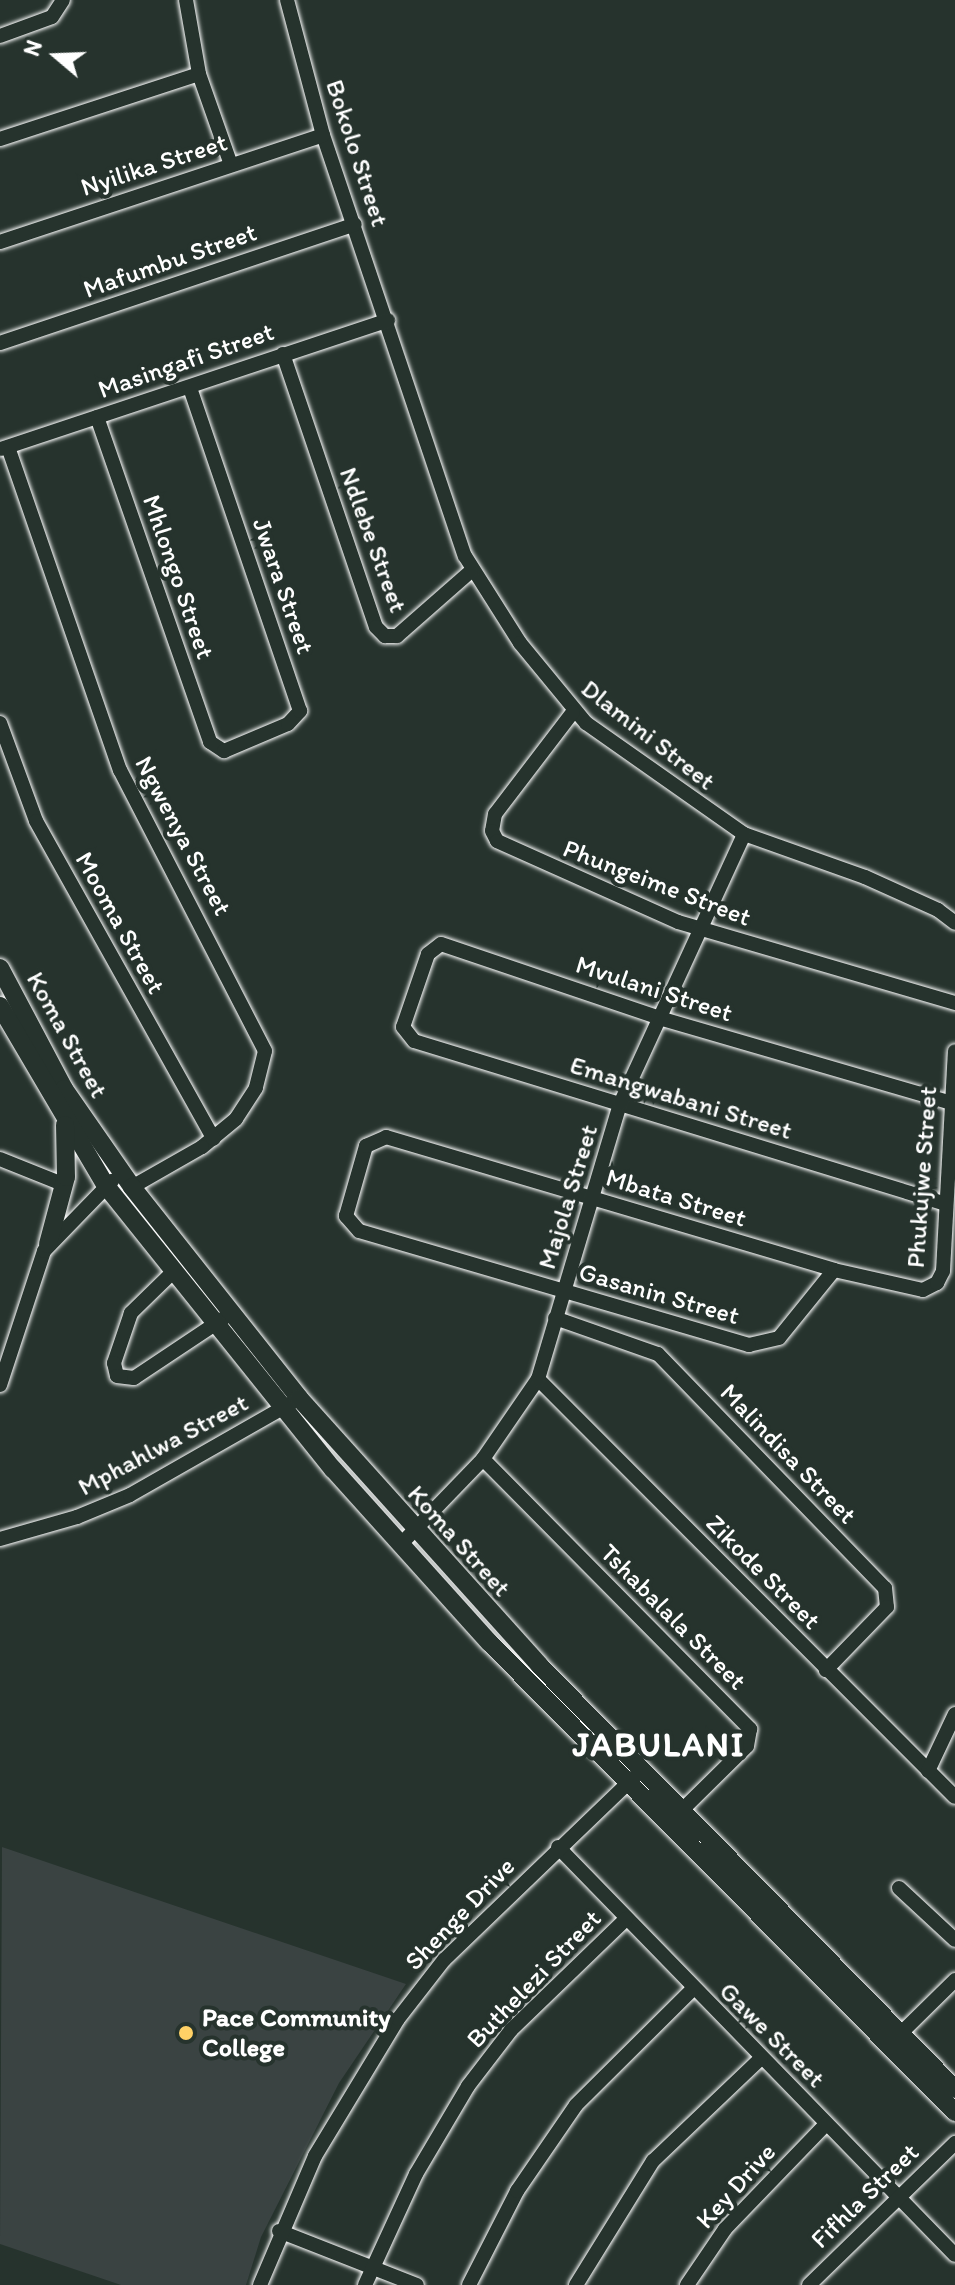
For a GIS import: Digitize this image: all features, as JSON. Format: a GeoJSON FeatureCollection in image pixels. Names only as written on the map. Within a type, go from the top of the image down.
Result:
{"type":"FeatureCollection","features":[{"type":"Feature","properties":{"kind":"main road","name":"Koma Street"},"geometry":{"type":"LineString","coordinates":[[0,968],[64,1089],[224,1318],[283,1409],[400,1545],[489,1642],[680,1812],[894,2040],[955,2112]]}},
{"type":"Feature","properties":{"kind":"main road","name":"Koma Street"},"geometry":{"type":"LineString","coordinates":[[0,1006],[106,1186],[175,1270],[299,1398],[413,1531],[636,1775],[894,2040],[955,2089]]}},
{"type":"Feature","properties":{"kind":"main road"},"geometry":{"type":"LineString","coordinates":[[48,1244],[65,1185],[64,1119]]}},
{"type":"Feature","properties":{"kind":"street"},"geometry":{"type":"LineString","coordinates":[[0,36],[52,17],[63,0]]}},
{"type":"Feature","properties":{"kind":"street"},"geometry":{"type":"LineString","coordinates":[[186,0],[199,74],[231,165]]}},
{"type":"Feature","properties":{"kind":"street","name":"Bokolo Street"},"geometry":{"type":"LineString","coordinates":[[287,0],[323,135],[388,320]]}},
{"type":"Feature","properties":{"kind":"street"},"geometry":{"type":"LineString","coordinates":[[0,139],[199,74]]}},
{"type":"Feature","properties":{"kind":"street","name":"Nyilika Street"},"geometry":{"type":"LineString","coordinates":[[0,242],[323,135]]}},
{"type":"Feature","properties":{"kind":"street","name":"Mafumbu Street"},"geometry":{"type":"LineString","coordinates":[[0,343],[355,224]]}},
{"type":"Feature","properties":{"kind":"street","name":"Masingafi Street"},"geometry":{"type":"LineString","coordinates":[[4,448],[388,320]]}},
{"type":"Feature","properties":{"kind":"street","name":"Dlamini Street"},"geometry":{"type":"LineString","coordinates":[[388,320],[471,571],[573,712],[744,834],[865,877],[938,910],[955,923]]}},
{"type":"Feature","properties":{"kind":"street","name":"Ndlebe Street"},"geometry":{"type":"LineString","coordinates":[[283,354],[376,627],[385,636],[397,636],[471,571]]}},
{"type":"Feature","properties":{"kind":"street","name":"Jwara Street"},"geometry":{"type":"LineString","coordinates":[[190,387],[300,711],[288,724],[217,750]]}},
{"type":"Feature","properties":{"kind":"street","name":"Mhlongo Street"},"geometry":{"type":"LineString","coordinates":[[97,417],[210,742],[217,750]]}},
{"type":"Feature","properties":{"kind":"street","name":"Ngwenya Street"},"geometry":{"type":"LineString","coordinates":[[0,1385],[31,1280],[48,1244],[106,1186],[128,1180],[214,1139],[236,1119],[256,1088],[265,1062],[262,1038],[120,770],[4,448]]}},
{"type":"Feature","properties":{"kind":"street","name":"Phungeime Street"},"geometry":{"type":"LineString","coordinates":[[573,712],[495,814],[494,837],[591,887],[700,930],[955,1003]]}},
{"type":"Feature","properties":{"kind":"street","name":"Mooma Street"},"geometry":{"type":"LineString","coordinates":[[0,723],[36,821],[214,1139]]}},
{"type":"Feature","properties":{"kind":"street","name":"Majola Street"},"geometry":{"type":"LineString","coordinates":[[400,1545],[483,1459],[538,1379],[620,1104],[744,834]]}},
{"type":"Feature","properties":{"kind":"street","name":"Mvulani Street"},"geometry":{"type":"LineString","coordinates":[[404,1034],[428,954],[438,944],[659,1018],[951,1103]]}},
{"type":"Feature","properties":{"kind":"street","name":"Emangwabani Street"},"geometry":{"type":"LineString","coordinates":[[404,1034],[414,1041],[946,1204]]}},
{"type":"Feature","properties":{"kind":"street","name":"Phukujwe Street"},"geometry":{"type":"LineString","coordinates":[[917,1291],[934,1286],[943,1271],[955,1051]]}},
{"type":"Feature","properties":{"kind":"street","name":"Mbata Street"},"geometry":{"type":"LineString","coordinates":[[376,1138],[917,1291]]}},
{"type":"Feature","properties":{"kind":"street","name":"Gasanin Street"},"geometry":{"type":"LineString","coordinates":[[376,1138],[364,1151],[346,1216],[355,1229],[564,1292],[760,1346],[779,1338],[834,1270]]}},
{"type":"Feature","properties":{"kind":"street"},"geometry":{"type":"LineString","coordinates":[[0,1159],[65,1185]]}},
{"type":"Feature","properties":{"kind":"street"},"geometry":{"type":"LineString","coordinates":[[175,1270],[131,1313],[114,1373],[134,1378],[224,1318]]}},
{"type":"Feature","properties":{"kind":"street","name":"Malindisa Street"},"geometry":{"type":"LineString","coordinates":[[555,1318],[658,1354],[885,1588],[889,1598],[883,1612],[826,1670]]}},
{"type":"Feature","properties":{"kind":"street","name":"Zikode Street"},"geometry":{"type":"LineString","coordinates":[[538,1379],[955,1797]]}},
{"type":"Feature","properties":{"kind":"street","name":"Mphahlwa Street"},"geometry":{"type":"LineString","coordinates":[[0,1539],[117,1501],[299,1398]]}},
{"type":"Feature","properties":{"kind":"street","name":"Tshabalala Street"},"geometry":{"type":"LineString","coordinates":[[483,1459],[750,1729],[747,1746],[680,1812]]}},
{"type":"Feature","properties":{"kind":"street"},"geometry":{"type":"LineString","coordinates":[[928,1771],[955,1714]]}},
{"type":"Feature","properties":{"kind":"street","name":"Shenge Drive"},"geometry":{"type":"LineString","coordinates":[[260,2285],[279,2231],[351,2091],[398,2019],[444,1960],[636,1775]]}},
{"type":"Feature","properties":{"kind":"street","name":"Gawe Street"},"geometry":{"type":"LineString","coordinates":[[558,1847],[955,2255]]}},
{"type":"Feature","properties":{"kind":"street"},"geometry":{"type":"LineString","coordinates":[[899,1888],[955,1940]]}},
{"type":"Feature","properties":{"kind":"street","name":"Buthelezi Street"},"geometry":{"type":"LineString","coordinates":[[365,2285],[422,2162],[468,2086],[511,2030],[626,1919]]}},
{"type":"Feature","properties":{"kind":"street"},"geometry":{"type":"LineString","coordinates":[[894,2040],[955,1980]]}},
{"type":"Feature","properties":{"kind":"street"},"geometry":{"type":"LineString","coordinates":[[469,2285],[517,2191],[576,2105],[693,1989]]}},
{"type":"Feature","properties":{"kind":"street"},"geometry":{"type":"LineString","coordinates":[[576,2285],[653,2161],[761,2058]]}},
{"type":"Feature","properties":{"kind":"street","name":"Key Drive"},"geometry":{"type":"LineString","coordinates":[[687,2285],[725,2229],[826,2124]]}},
{"type":"Feature","properties":{"kind":"street","name":"Fifhla Street"},"geometry":{"type":"LineString","coordinates":[[809,2285],[955,2143]]}},
{"type":"Feature","properties":{"kind":"street"},"geometry":{"type":"LineString","coordinates":[[279,2231],[373,2265],[417,2285]]}},
{"type":"Feature","properties":{"kind":"shaded area","name":"Pace Community College"},"geometry":{"type":"Polygon","coordinates":[[[2,1847],[406,1984],[339,2083],[261,2237],[246,2285],[121,2285],[0,2244],[2,1847]]]}},
{"type":"Feature","properties":{"kind":"place","name":"Pace Community College"},"geometry":{"type":"Point","coordinates":[186,2033]}},
{"type":"Feature","properties":{"kind":"district","name":"JABULANI"},"geometry":{"type":"Point","coordinates":[659,1745]}}]}
